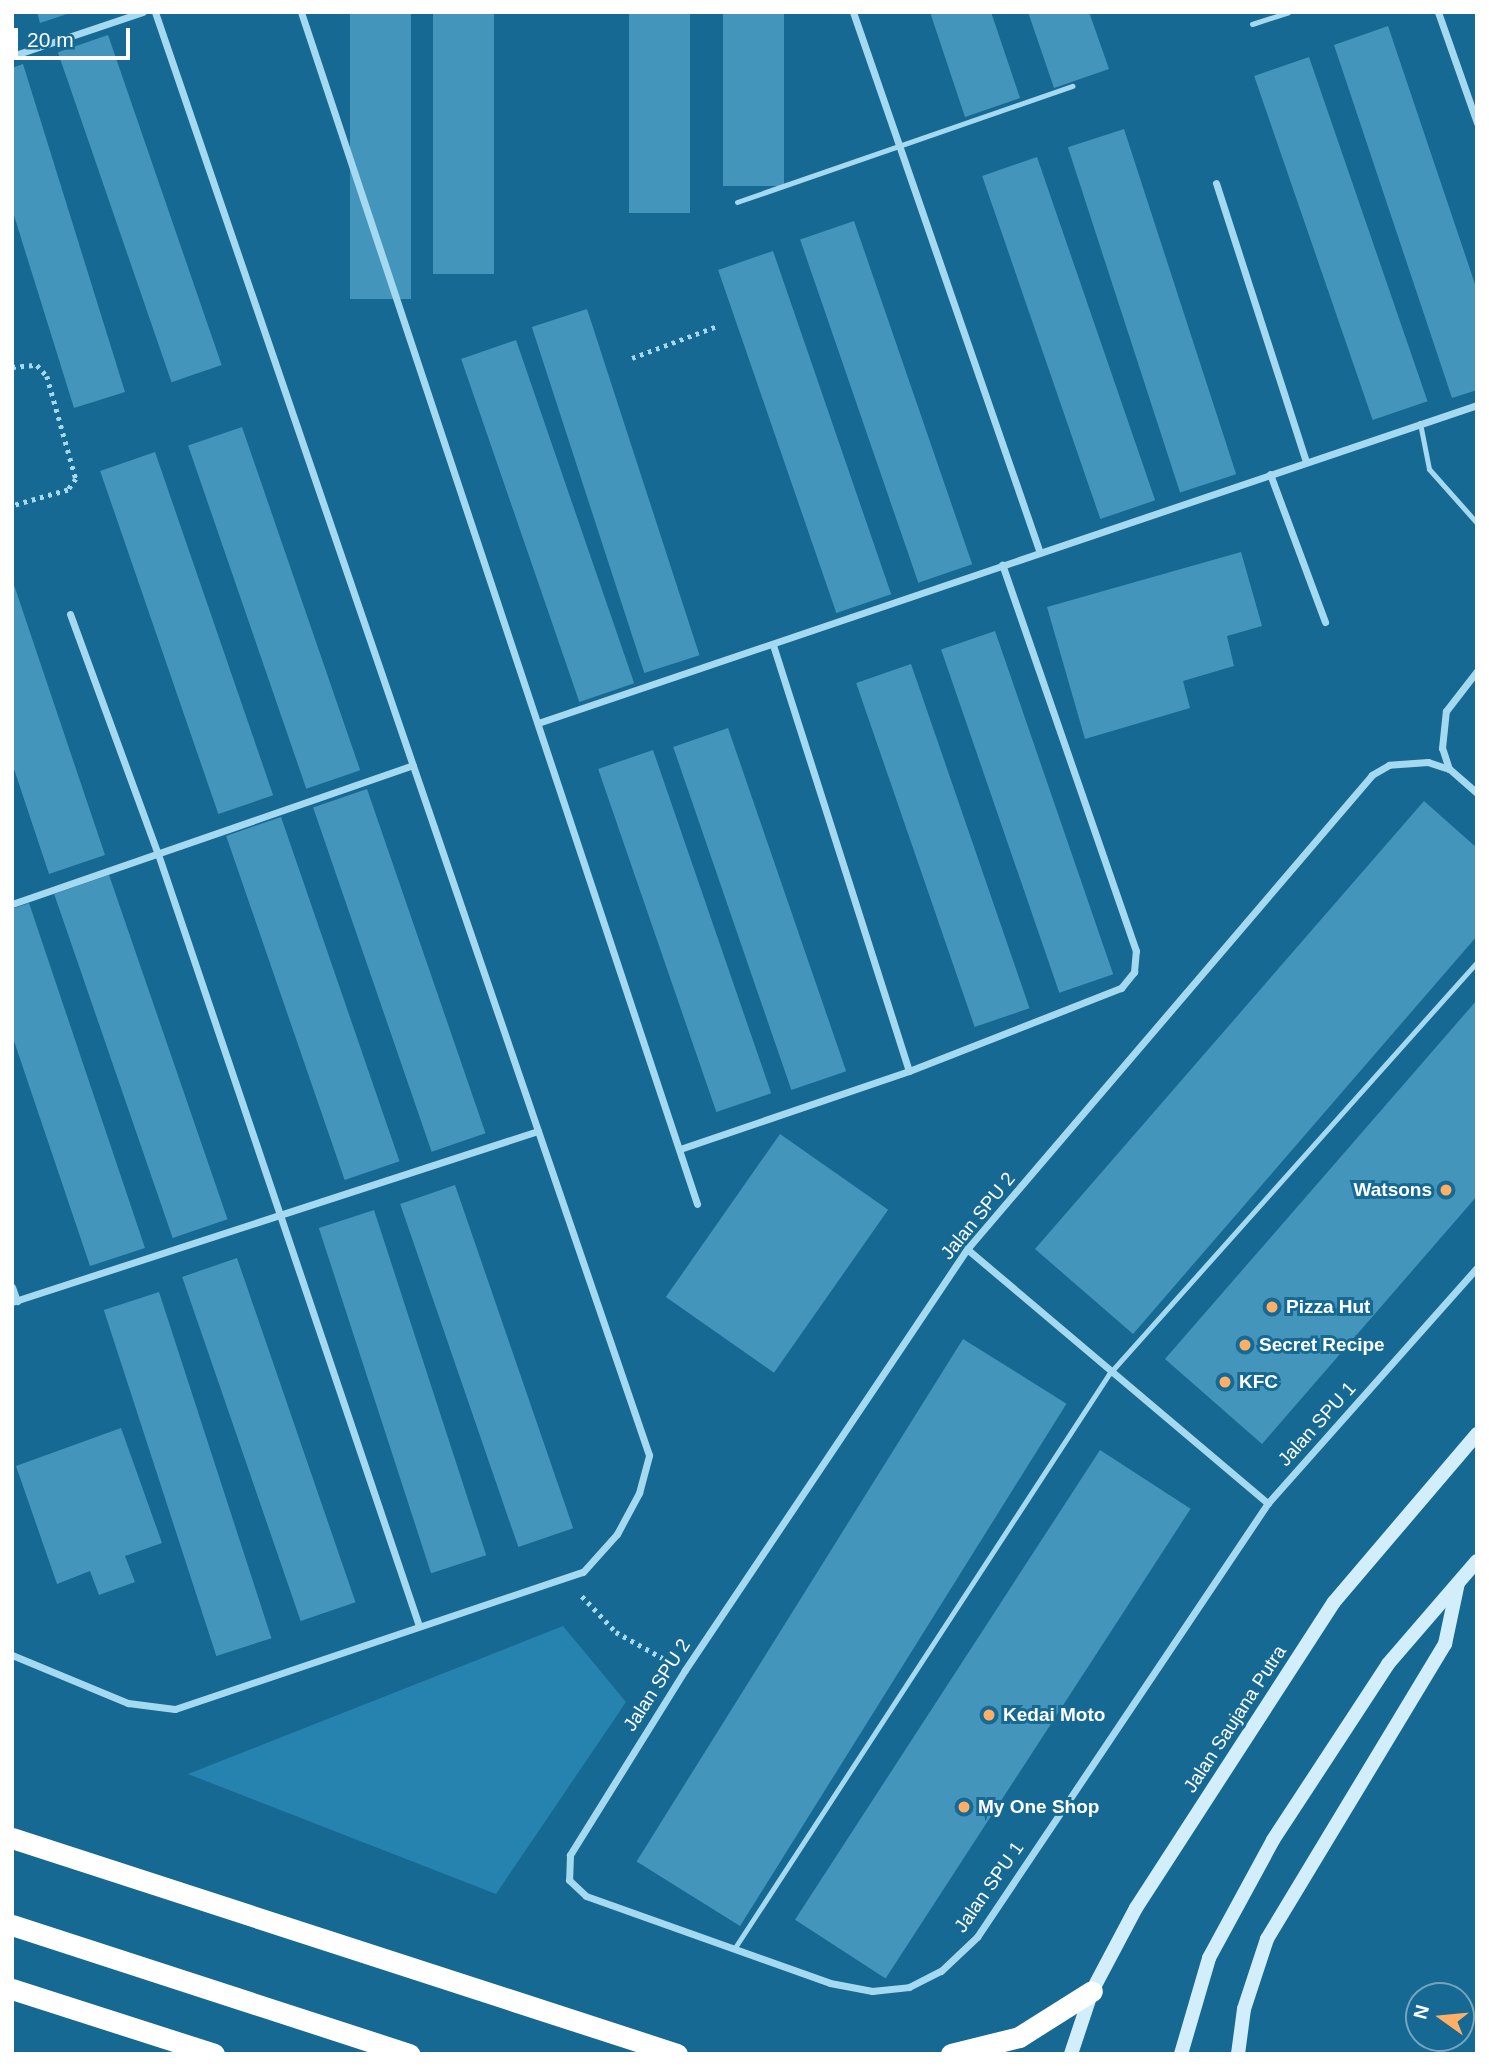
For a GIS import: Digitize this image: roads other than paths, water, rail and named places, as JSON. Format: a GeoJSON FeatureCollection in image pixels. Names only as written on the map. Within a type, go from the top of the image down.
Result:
{"type":"FeatureCollection","features":[{"type":"Feature","properties":{"kind":"highway"},"geometry":{"type":"LineString","coordinates":[[12,1838],[677,2054]]}},
{"type":"Feature","properties":{"kind":"highway"},"geometry":{"type":"LineString","coordinates":[[12,1925],[410,2054]]}},
{"type":"Feature","properties":{"kind":"highway"},"geometry":{"type":"LineString","coordinates":[[12,1989],[214,2054]]}},
{"type":"Feature","properties":{"kind":"highway"},"geometry":{"type":"LineString","coordinates":[[951,2054],[1019,2037],[1092,1991]]}},
{"type":"Feature","properties":{"kind":"main road","name":"Jalan Saujana Putra"},"geometry":{"type":"LineString","coordinates":[[1071,2054],[1092,1991],[1136,1908],[1334,1602],[1477,1434]]}},
{"type":"Feature","properties":{"kind":"main road"},"geometry":{"type":"LineString","coordinates":[[1181,2054],[1209,1958],[1273,1840],[1388,1664],[1477,1561]]}},
{"type":"Feature","properties":{"kind":"main road"},"geometry":{"type":"LineString","coordinates":[[1238,2054],[1244,2009],[1267,1939],[1445,1644],[1459,1581]]}},
{"type":"Feature","properties":{"kind":"street"},"geometry":{"type":"LineString","coordinates":[[12,56],[143,12]]}},
{"type":"Feature","properties":{"kind":"street"},"geometry":{"type":"LineString","coordinates":[[12,1655],[128,1703],[175,1709],[418,1623],[583,1572],[617,1534],[639,1493],[649,1455],[155,12]]}},
{"type":"Feature","properties":{"kind":"street"},"geometry":{"type":"LineString","coordinates":[[301,12],[541,722],[696,1204]]}},
{"type":"Feature","properties":{"kind":"street"},"geometry":{"type":"LineString","coordinates":[[853,12],[896,146],[1040,553]]}},
{"type":"Feature","properties":{"kind":"street"},"geometry":{"type":"LineString","coordinates":[[1438,12],[1477,123]]}},
{"type":"Feature","properties":{"kind":"street"},"geometry":{"type":"LineString","coordinates":[[1216,183],[1307,461]]}},
{"type":"Feature","properties":{"kind":"street"},"geometry":{"type":"LineString","coordinates":[[541,722],[1477,405]]}},
{"type":"Feature","properties":{"kind":"street"},"geometry":{"type":"LineString","coordinates":[[1270,474],[1325,622]]}},
{"type":"Feature","properties":{"kind":"street"},"geometry":{"type":"LineString","coordinates":[[680,1149],[909,1071],[1121,988],[1134,972],[1136,951],[1002,565]]}},
{"type":"Feature","properties":{"kind":"street"},"geometry":{"type":"LineString","coordinates":[[70,614],[158,854],[418,1623]]}},
{"type":"Feature","properties":{"kind":"street"},"geometry":{"type":"LineString","coordinates":[[773,645],[909,1071]]}},
{"type":"Feature","properties":{"kind":"street"},"geometry":{"type":"LineString","coordinates":[[1477,671],[1446,711],[1442,748],[1449,769],[1477,793]]}},
{"type":"Feature","properties":{"kind":"street","name":"Jalan SPU 2"},"geometry":{"type":"LineString","coordinates":[[569,1880],[570,1855],[685,1670],[967,1249],[1372,775],[1389,765],[1417,763],[1449,769]]}},
{"type":"Feature","properties":{"kind":"street"},"geometry":{"type":"LineString","coordinates":[[12,904],[413,765]]}},
{"type":"Feature","properties":{"kind":"street"},"geometry":{"type":"LineString","coordinates":[[12,1287],[15,1302],[538,1131]]}},
{"type":"Feature","properties":{"kind":"street"},"geometry":{"type":"LineString","coordinates":[[967,1249],[1109,1374],[1268,1503]]}},
{"type":"Feature","properties":{"kind":"street","name":"Jalan SPU 1"},"geometry":{"type":"LineString","coordinates":[[569,1880],[586,1896],[734,1949],[872,1991],[909,1987],[941,1971],[977,1937],[1268,1503],[1477,1268]]}},
{"type":"Feature","properties":{"kind":"lane"},"geometry":{"type":"LineString","coordinates":[[1252,24],[1288,12]]}},
{"type":"Feature","properties":{"kind":"lane"},"geometry":{"type":"LineString","coordinates":[[737,202],[1072,86]]}},
{"type":"Feature","properties":{"kind":"lane"},"geometry":{"type":"LineString","coordinates":[[1420,423],[1429,470],[1477,523]]}},
{"type":"Feature","properties":{"kind":"lane"},"geometry":{"type":"LineString","coordinates":[[734,1949],[1109,1374],[1477,962]]}},
{"type":"Feature","properties":{"kind":"place","name":"Watsons"},"geometry":{"type":"Point","coordinates":[1446,1190]}},
{"type":"Feature","properties":{"kind":"place","name":"Pizza Hut"},"geometry":{"type":"Point","coordinates":[1272,1307]}},
{"type":"Feature","properties":{"kind":"place","name":"Secret Recipe"},"geometry":{"type":"Point","coordinates":[1245,1345]}},
{"type":"Feature","properties":{"kind":"place","name":"KFC"},"geometry":{"type":"Point","coordinates":[1225,1382]}},
{"type":"Feature","properties":{"kind":"place","name":"Kedai Moto"},"geometry":{"type":"Point","coordinates":[989,1715]}},
{"type":"Feature","properties":{"kind":"place","name":"My One Shop"},"geometry":{"type":"Point","coordinates":[964,1807]}}]}
